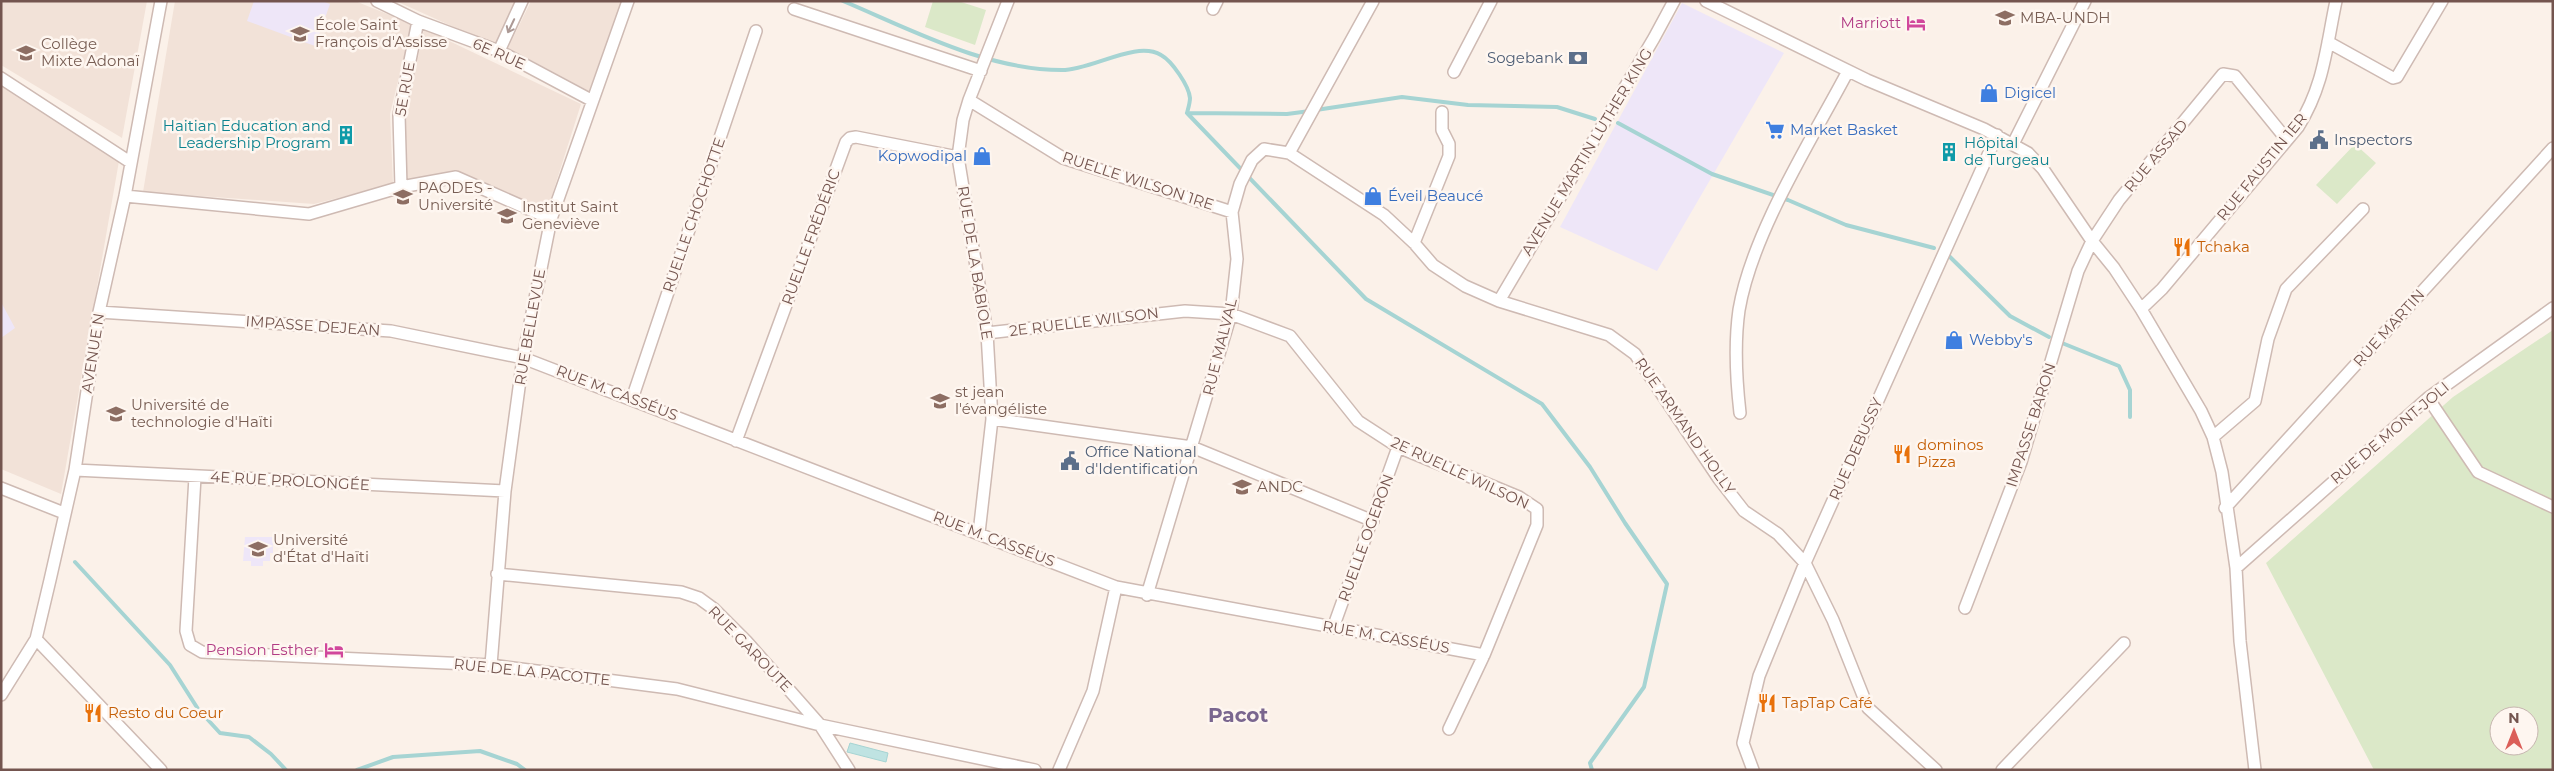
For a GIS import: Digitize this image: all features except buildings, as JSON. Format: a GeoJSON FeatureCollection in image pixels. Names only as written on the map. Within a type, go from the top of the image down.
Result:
{"type":"FeatureCollection","features":[{"type":"Feature","properties":{"kind":"street","name":"AVENUE N"},"geometry":{"type":"LineString","coordinates":[[1,695],[36,639],[75,470],[99,312],[125,196],[161,1]]}},
{"type":"Feature","properties":{"kind":"street","name":"6E RUE"},"geometry":{"type":"LineString","coordinates":[[377,1],[418,21],[499,51],[591,100]]}},
{"type":"Feature","properties":{"kind":"street"},"geometry":{"type":"LineString","coordinates":[[499,51],[522,1]]}},
{"type":"Feature","properties":{"kind":"street","name":"RUE BELLEVUE"},"geometry":{"type":"LineString","coordinates":[[491,665],[504,491],[524,358],[551,219],[591,100],[628,1]]}},
{"type":"Feature","properties":{"kind":"street","name":"RUE DE LA BABIOLE"},"geometry":{"type":"LineString","coordinates":[[979,533],[992,419],[987,334],[958,157],[963,120],[969,100],[1008,1]]}},
{"type":"Feature","properties":{"kind":"street"},"geometry":{"type":"LineString","coordinates":[[1289,153],[1373,1]]}},
{"type":"Feature","properties":{"kind":"street"},"geometry":{"type":"LineString","coordinates":[[1454,72],[1491,1]]}},
{"type":"Feature","properties":{"kind":"street","name":"AVENUE MARTIN LUTHER KING"},"geometry":{"type":"LineString","coordinates":[[1499,301],[1640,63],[1674,1]]}},
{"type":"Feature","properties":{"kind":"street"},"geometry":{"type":"LineString","coordinates":[[1706,1],[1848,71],[1997,136],[2028,153],[2043,169],[2141,309],[2201,411],[2213,437],[2222,472],[2225,508],[2236,568],[2240,640],[2256,770]]}},
{"type":"Feature","properties":{"kind":"street"},"geometry":{"type":"LineString","coordinates":[[2013,144],[2085,1]]}},
{"type":"Feature","properties":{"kind":"street","name":"RUE FAUSTIN 1ER"},"geometry":{"type":"LineString","coordinates":[[2141,309],[2162,288],[2288,140],[2310,106],[2321,80],[2336,1]]}},
{"type":"Feature","properties":{"kind":"street"},"geometry":{"type":"LineString","coordinates":[[2328,42],[2393,78],[2397,77],[2442,1]]}},
{"type":"Feature","properties":{"kind":"street"},"geometry":{"type":"LineString","coordinates":[[794,9],[982,68]]}},
{"type":"Feature","properties":{"kind":"street","name":"5E RUE"},"geometry":{"type":"LineString","coordinates":[[401,187],[399,115],[418,21]]}},
{"type":"Feature","properties":{"kind":"street","name":"RUELLE CHOCHOTTE"},"geometry":{"type":"LineString","coordinates":[[632,398],[756,32]]}},
{"type":"Feature","properties":{"kind":"street"},"geometry":{"type":"LineString","coordinates":[[1740,413],[1735,365],[1739,311],[1756,252],[1777,204],[1848,71]]}},
{"type":"Feature","properties":{"kind":"street","name":"RUE ASSAD"},"geometry":{"type":"LineString","coordinates":[[2092,241],[2119,200],[2224,74],[2235,76],[2288,140]]}},
{"type":"Feature","properties":{"kind":"street"},"geometry":{"type":"LineString","coordinates":[[1,78],[130,162]]}},
{"type":"Feature","properties":{"kind":"street","name":"RUELLE WILSON 1RE"},"geometry":{"type":"LineString","coordinates":[[969,100],[1063,158],[1232,212]]}},
{"type":"Feature","properties":{"kind":"street"},"geometry":{"type":"LineString","coordinates":[[1414,242],[1449,156],[1449,144],[1442,130],[1442,112]]}},
{"type":"Feature","properties":{"kind":"street","name":"RUE DEBUSSY"},"geometry":{"type":"LineString","coordinates":[[1752,770],[1743,743],[1758,676],[1805,564],[1997,136]]}},
{"type":"Feature","properties":{"kind":"street","name":"RUELLE FRÉDÉRIC"},"geometry":{"type":"LineString","coordinates":[[736,441],[846,142],[850,138],[856,137],[958,157]]}},
{"type":"Feature","properties":{"kind":"street","name":"RUE MARTIN"},"geometry":{"type":"LineString","coordinates":[[2225,508],[2553,148]]}},
{"type":"Feature","properties":{"kind":"street","name":"RUE MALVAL"},"geometry":{"type":"LineString","coordinates":[[1147,595],[1231,314],[1237,259],[1232,212],[1240,184],[1252,160],[1264,149],[1289,153]]}},
{"type":"Feature","properties":{"kind":"street","name":"RUE ARMAND HOLLY"},"geometry":{"type":"LineString","coordinates":[[1289,153],[1384,215],[1414,242],[1434,265],[1465,286],[1499,301],[1609,335],[1635,354],[1719,479],[1744,511],[1778,534],[1805,564],[1833,620],[1868,708],[1936,770]]}},
{"type":"Feature","properties":{"kind":"street"},"geometry":{"type":"LineString","coordinates":[[125,196],[309,214],[401,187],[456,177],[551,219]]}},
{"type":"Feature","properties":{"kind":"street"},"geometry":{"type":"LineString","coordinates":[[2213,437],[2255,401],[2268,339],[2286,289],[2363,209]]}},
{"type":"Feature","properties":{"kind":"street","name":"IMPASSE BARON"},"geometry":{"type":"LineString","coordinates":[[1965,608],[2021,462],[2078,271],[2092,241]]}},
{"type":"Feature","properties":{"kind":"street","name":"RUE DE MONT-JOLI"},"geometry":{"type":"LineString","coordinates":[[2236,568],[2428,398],[2553,308]]}},
{"type":"Feature","properties":{"kind":"street","name":"2E RUELLE WILSON"},"geometry":{"type":"LineString","coordinates":[[987,334],[1185,311],[1231,314],[1290,336],[1358,421],[1398,447],[1519,497],[1537,509],[1538,525],[1484,655],[1449,729]]}},
{"type":"Feature","properties":{"kind":"street","name":"IMPASSE DEJEAN"},"geometry":{"type":"LineString","coordinates":[[99,312],[391,331],[524,358]]}},
{"type":"Feature","properties":{"kind":"street","name":"RUE M. CASSÉUS"},"geometry":{"type":"LineString","coordinates":[[524,358],[632,398],[736,441],[1116,587],[1147,595],[1484,655]]}},
{"type":"Feature","properties":{"kind":"street"},"geometry":{"type":"LineString","coordinates":[[2428,398],[2478,472],[2553,507]]}},
{"type":"Feature","properties":{"kind":"street"},"geometry":{"type":"LineString","coordinates":[[992,419],[1192,447],[1373,521]]}},
{"type":"Feature","properties":{"kind":"street","name":"RUELLE OGERON"},"geometry":{"type":"LineString","coordinates":[[1333,628],[1398,447]]}},
{"type":"Feature","properties":{"kind":"street","name":"4E RUE PROLONGÉE"},"geometry":{"type":"LineString","coordinates":[[75,470],[504,491]]}},
{"type":"Feature","properties":{"kind":"street","name":"RUE DE LA PACOTTE"},"geometry":{"type":"LineString","coordinates":[[195,477],[186,638],[195,649],[202,652],[491,665],[676,688],[820,725],[1035,770]]}},
{"type":"Feature","properties":{"kind":"street"},"geometry":{"type":"LineString","coordinates":[[1,488],[64,513]]}},
{"type":"Feature","properties":{"kind":"street","name":"RUE GAROUTE"},"geometry":{"type":"LineString","coordinates":[[497,574],[681,592],[699,598],[714,609],[746,641],[820,725],[849,770]]}},
{"type":"Feature","properties":{"kind":"street"},"geometry":{"type":"LineString","coordinates":[[1059,770],[1093,691],[1116,587]]}},
{"type":"Feature","properties":{"kind":"street"},"geometry":{"type":"LineString","coordinates":[[36,639],[161,770]]}},
{"type":"Feature","properties":{"kind":"street"},"geometry":{"type":"LineString","coordinates":[[2002,770],[2124,643]]}},
{"type":"Feature","properties":{"kind":"shaded area"},"geometry":{"type":"Polygon","coordinates":[[[1,1],[147,1],[122,138],[1,65],[1,1]]]}},
{"type":"Feature","properties":{"kind":"shaded area"},"geometry":{"type":"Polygon","coordinates":[[[175,1],[355,1],[412,24],[390,114],[393,184],[314,204],[143,192],[175,1]]]}},
{"type":"Feature","properties":{"kind":"shaded area","name":"École Saint François d'Assisse"},"geometry":{"type":"Polygon","coordinates":[[[254,1],[322,1],[330,4],[315,46],[247,21],[254,1]]]}},
{"type":"Feature","properties":{"kind":"shaded area"},"geometry":{"type":"Polygon","coordinates":[[[396,1],[519,1],[498,47],[396,1]]]}},
{"type":"Feature","properties":{"kind":"shaded area"},"geometry":{"type":"Polygon","coordinates":[[[531,1],[622,1],[589,91],[508,48],[531,1]]]}},
{"type":"Feature","properties":{"kind":"shaded area"},"geometry":{"type":"Polygon","coordinates":[[[1682,3],[1784,53],[1657,271],[1560,227],[1682,3]]]}},
{"type":"Feature","properties":{"kind":"shaded area"},"geometry":{"type":"Polygon","coordinates":[[[424,29],[581,104],[547,211],[458,171],[406,182],[406,114],[424,29]]]}},
{"type":"Feature","properties":{"kind":"shaded area"},"geometry":{"type":"Polygon","coordinates":[[[1,84],[119,161],[61,494],[1,469],[1,84]]]}},
{"type":"Feature","properties":{"kind":"shaded area"},"geometry":{"type":"Polygon","coordinates":[[[1,302],[15,328],[1,338],[1,302]]]}},
{"type":"Feature","properties":{"kind":"shaded area","name":"Université d'État d'Haïti"},"geometry":{"type":"Polygon","coordinates":[[[245,537],[273,537],[273,553],[270,553],[270,561],[263,561],[263,566],[251,566],[251,561],[243,561],[245,537]]]}},
{"type":"Feature","properties":{"kind":"green space"},"geometry":{"type":"Polygon","coordinates":[[[933,1],[958,1],[986,10],[975,45],[925,27],[933,1]]]}},
{"type":"Feature","properties":{"kind":"green space"},"geometry":{"type":"Polygon","coordinates":[[[2355,144],[2376,163],[2337,204],[2316,185],[2355,144]]]}},
{"type":"Feature","properties":{"kind":"green space"},"geometry":{"type":"Polygon","coordinates":[[[2553,330],[2553,770],[2374,770],[2266,563],[2453,397],[2553,330]]]}},
{"type":"Feature","properties":{"kind":"water"},"geometry":{"type":"Polygon","coordinates":[[[850,743],[888,753],[886,762],[847,752],[850,743]]]}},
{"type":"Feature","properties":{"kind":"waterway"},"geometry":{"type":"LineString","coordinates":[[843,1],[923,36],[978,56],[1034,68],[1074,69],[1127,53],[1151,51],[1165,58],[1175,68],[1183,81],[1190,98],[1187,113]]}},
{"type":"Feature","properties":{"kind":"waterway"},"geometry":{"type":"LineString","coordinates":[[1316,110],[1402,97],[1468,105],[1557,107],[1595,119]]}},
{"type":"Feature","properties":{"kind":"waterway"},"geometry":{"type":"LineString","coordinates":[[1187,113],[1287,114],[1310,111]]}},
{"type":"Feature","properties":{"kind":"waterway"},"geometry":{"type":"LineString","coordinates":[[1187,113],[1366,299],[1542,404],[1590,467],[1625,523],[1667,584],[1644,687],[1590,763],[1592,770]]}},
{"type":"Feature","properties":{"kind":"waterway"},"geometry":{"type":"LineString","coordinates":[[1618,123],[1712,174],[1788,200],[1846,225],[1934,248]]}},
{"type":"Feature","properties":{"kind":"waterway"},"geometry":{"type":"LineString","coordinates":[[1949,256],[2010,316],[2049,337]]}},
{"type":"Feature","properties":{"kind":"waterway"},"geometry":{"type":"LineString","coordinates":[[2062,343],[2119,366],[2130,390],[2130,417]]}},
{"type":"Feature","properties":{"kind":"waterway"},"geometry":{"type":"LineString","coordinates":[[75,562],[170,665],[198,709],[220,733],[249,737],[271,754],[286,770]]}},
{"type":"Feature","properties":{"kind":"waterway"},"geometry":{"type":"LineString","coordinates":[[357,770],[393,757],[480,751],[517,764],[525,770]]}},
{"type":"Feature","properties":{"kind":"place","name":"MBA-UNDH"},"geometry":{"type":"Point","coordinates":[2005,18]}},
{"type":"Feature","properties":{"kind":"place","name":"Marriott"},"geometry":{"type":"Point","coordinates":[1916,23]}},
{"type":"Feature","properties":{"kind":"place","name":"École Saint François d'Assisse"},"geometry":{"type":"Point","coordinates":[300,34]}},
{"type":"Feature","properties":{"kind":"place","name":"Collège Mixte Adonaï"},"geometry":{"type":"Point","coordinates":[26,53]}},
{"type":"Feature","properties":{"kind":"place","name":"Sogebank"},"geometry":{"type":"Point","coordinates":[1578,58]}},
{"type":"Feature","properties":{"kind":"place","name":"Digicel"},"geometry":{"type":"Point","coordinates":[1989,93]}},
{"type":"Feature","properties":{"kind":"place","name":"Market Basket"},"geometry":{"type":"Point","coordinates":[1775,130]}},
{"type":"Feature","properties":{"kind":"place","name":"Haitian Education and Leadership Program"},"geometry":{"type":"Point","coordinates":[346,135]}},
{"type":"Feature","properties":{"kind":"place","name":"Inspectors"},"geometry":{"type":"Point","coordinates":[2319,140]}},
{"type":"Feature","properties":{"kind":"place","name":"Hôpital de Turgeau"},"geometry":{"type":"Point","coordinates":[1949,152]}},
{"type":"Feature","properties":{"kind":"place","name":"Kopwodipal"},"geometry":{"type":"Point","coordinates":[982,156]}},
{"type":"Feature","properties":{"kind":"place","name":"Éveil Beaucé"},"geometry":{"type":"Point","coordinates":[1373,196]}},
{"type":"Feature","properties":{"kind":"place","name":"PAODES - Université"},"geometry":{"type":"Point","coordinates":[403,197]}},
{"type":"Feature","properties":{"kind":"place","name":"Institut Saint Geneviève"},"geometry":{"type":"Point","coordinates":[507,216]}},
{"type":"Feature","properties":{"kind":"place","name":"Tchaka"},"geometry":{"type":"Point","coordinates":[2182,247]}},
{"type":"Feature","properties":{"kind":"place","name":"Webby's"},"geometry":{"type":"Point","coordinates":[1954,340]}},
{"type":"Feature","properties":{"kind":"place","name":"st jean l'évangéliste"},"geometry":{"type":"Point","coordinates":[940,401]}},
{"type":"Feature","properties":{"kind":"place","name":"Université de technologie d'Haïti"},"geometry":{"type":"Point","coordinates":[116,414]}},
{"type":"Feature","properties":{"kind":"place","name":"dominos Pizza"},"geometry":{"type":"Point","coordinates":[1902,454]}},
{"type":"Feature","properties":{"kind":"place","name":"Office National d'Identification"},"geometry":{"type":"Point","coordinates":[1070,461]}},
{"type":"Feature","properties":{"kind":"place","name":"ANDC"},"geometry":{"type":"Point","coordinates":[1242,487]}},
{"type":"Feature","properties":{"kind":"place","name":"Université d'État d'Haïti"},"geometry":{"type":"Point","coordinates":[258,549]}},
{"type":"Feature","properties":{"kind":"place","name":"Pension Esther"},"geometry":{"type":"Point","coordinates":[334,650]}},
{"type":"Feature","properties":{"kind":"place","name":"TapTap Café"},"geometry":{"type":"Point","coordinates":[1767,703]}},
{"type":"Feature","properties":{"kind":"place","name":"Resto du Coeur"},"geometry":{"type":"Point","coordinates":[93,713]}},
{"type":"Feature","properties":{"kind":"district","name":"Pacot"},"geometry":{"type":"Point","coordinates":[1238,715]}}]}
